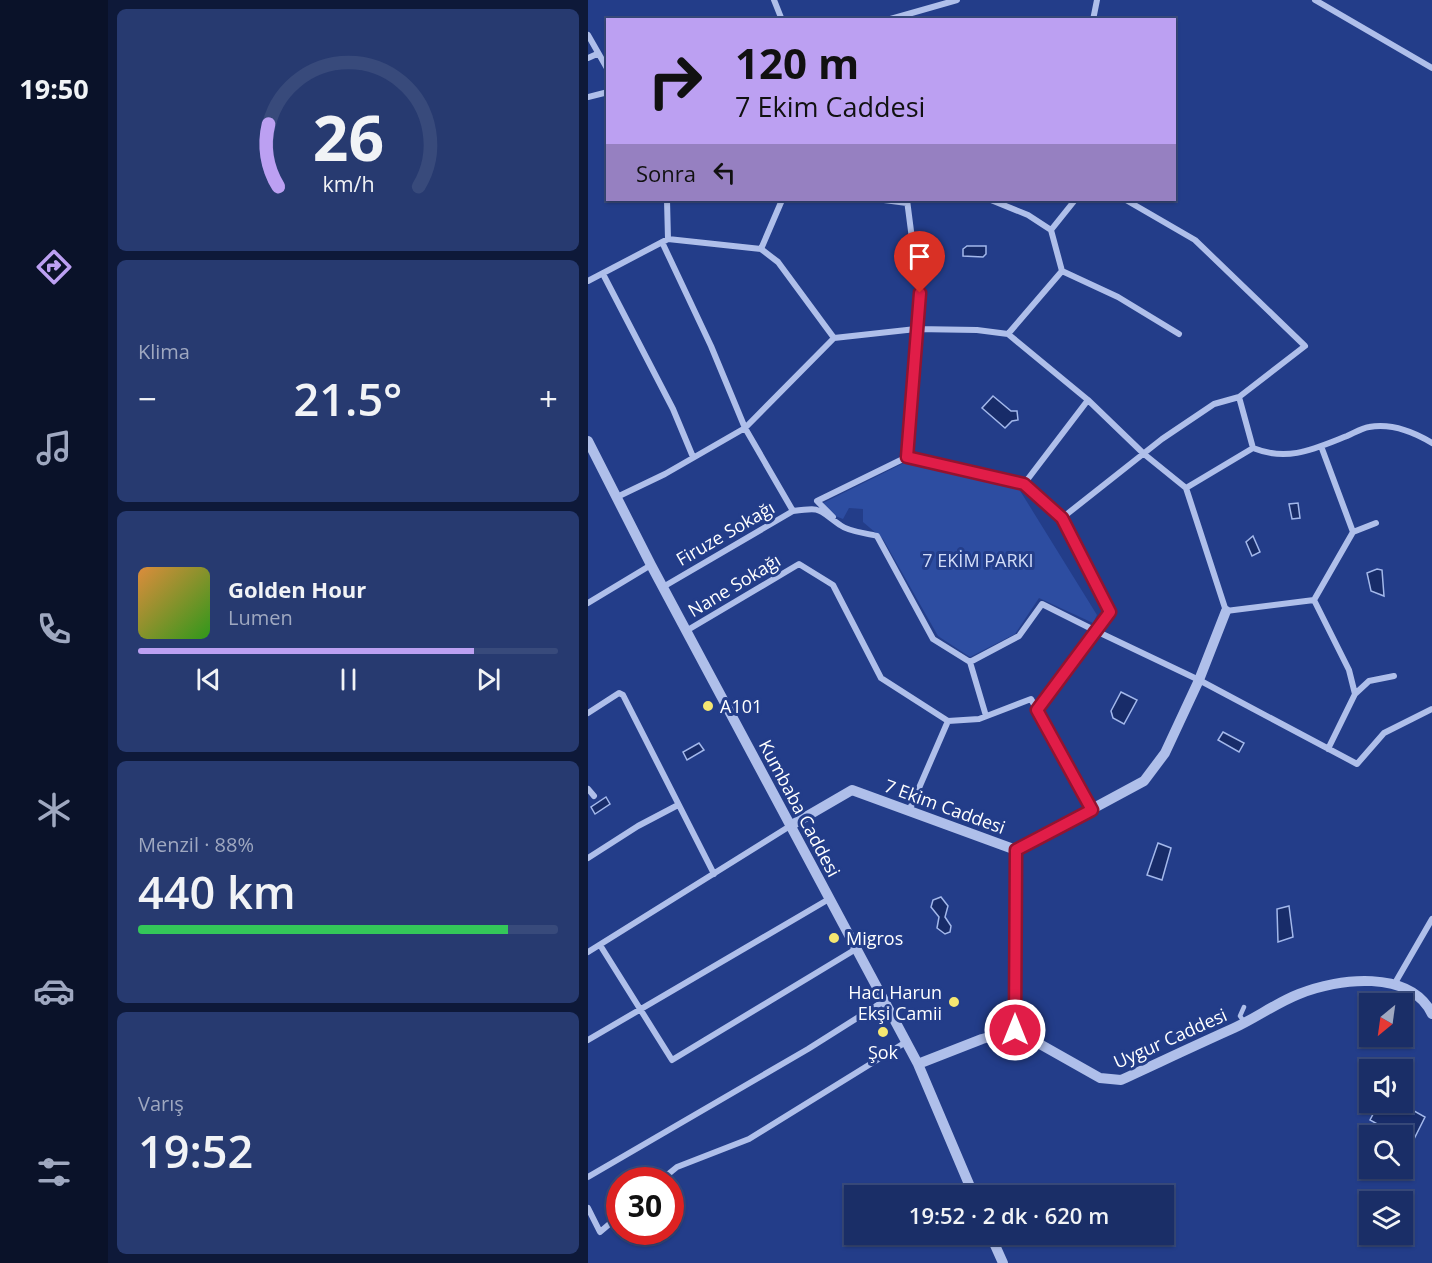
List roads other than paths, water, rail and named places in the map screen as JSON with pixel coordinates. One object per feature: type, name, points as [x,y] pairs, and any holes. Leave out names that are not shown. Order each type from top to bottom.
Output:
[{"type":"street","points":[[774,0],[781,18]]},
{"type":"street","points":[[893,18],[946,1],[957,0]]},
{"type":"street","points":[[1093,18],[1097,0]]},
{"type":"street","points":[[1315,0],[1432,69]]},
{"type":"street","points":[[588,35],[606,67]]},
{"type":"street","points":[[588,58],[597,54]]},
{"type":"street","points":[[588,97],[606,92]]},
{"type":"street","points":[[667,201],[665,241],[745,428],[793,511]]},
{"type":"street","points":[[761,249],[782,201]]},
{"type":"street","points":[[907,201],[920,293],[907,457]]},
{"type":"street","points":[[993,201],[1028,215],[1052,230],[1062,271]]},
{"type":"street","points":[[1052,230],[1074,201]]},
{"type":"street","points":[[1062,518],[1144,454],[1214,404],[1239,397],[1305,346],[1195,240],[1128,201]]},
{"type":"street","points":[[588,281],[665,241],[761,249],[778,262],[834,338]]},
{"type":"street","points":[[1062,271],[1118,297],[1179,333]]},
{"type":"street","points":[[1008,334],[1062,271]]},
{"type":"street","points":[[603,274],[673,409],[693,457]]},
{"type":"street","points":[[617,497],[745,428],[834,338],[916,329],[977,330],[1008,334],[1088,400],[1144,454],[1186,488],[1226,611],[1314,600]]},
{"type":"street","points":[[1239,397],[1253,448]]},
{"type":"street","points":[[1024,484],[1088,400]]},
{"type":"street","points":[[1253,448],[1264,452],[1295,455],[1369,427],[1392,427],[1416,434],[1432,443]]},
{"type":"street","name":"Kumbaba Caddesi","points":[[588,441],[651,565],[918,1064],[969,1185]]},
{"type":"street","points":[[1321,446],[1353,532]]},
{"type":"street","points":[[1186,488],[1253,448]]},
{"type":"street","points":[[833,517],[817,501],[907,457],[1024,484],[1062,518],[1110,612],[1037,710]]},
{"type":"street","name":"Firuze Sokağı","points":[[663,587],[793,511],[818,508],[833,517],[841,526],[877,536],[933,639],[970,662]]},
{"type":"street","points":[[1314,600],[1353,532],[1376,523]]},
{"type":"street","name":"Nane Sokağı","points":[[686,631],[799,564],[833,585],[881,678],[948,721]]},
{"type":"street","points":[[588,603],[651,565]]},
{"type":"street","points":[[1314,600],[1349,670],[1355,694]]},
{"type":"street","points":[[986,716],[970,662],[1019,636],[1042,604],[1199,680],[1357,764],[1384,733],[1432,709]]},
{"type":"street","name":"7 Ekim Caddesi","points":[[790,826],[852,790],[1016,850],[1144,781],[1165,753],[1199,680],[1226,611]]},
{"type":"street","points":[[1328,749],[1355,694],[1370,681],[1394,676]]},
{"type":"street","points":[[588,713],[619,693],[623,695],[714,874]]},
{"type":"street","points":[[909,811],[948,721],[986,716],[1031,699],[1092,810]]},
{"type":"street","points":[[588,789],[594,796]]},
{"type":"street","points":[[588,858],[638,826],[678,805]]},
{"type":"street","points":[[588,952],[790,826]]},
{"type":"street","points":[[918,1064],[982,1039],[1015,1030],[1016,850]]},
{"type":"street","points":[[588,1040],[829,899]]},
{"type":"street","points":[[1395,983],[1432,919]]},
{"type":"street","points":[[600,945],[672,1060],[856,949]]},
{"type":"street","name":"Uygur Caddesi","points":[[1015,1030],[1100,1078],[1115,1081],[1245,1023],[1313,988],[1382,980],[1395,983],[1421,999],[1432,1014]]},
{"type":"street","points":[[588,1177],[808,1049],[884,1001]]},
{"type":"street","points":[[677,1167],[749,1139],[906,1042]]},
{"type":"street","points":[[588,1208],[600,1232],[606,1227]]},
{"type":"street","points":[[995,1245],[1003,1263]]},
{"type":"lane","points":[[1244,1006],[1240,1016],[1245,1023]]},
{"type":"place","name":"A101","points":[[708,706]]},
{"type":"place","name":"Migros","points":[[834,938]]},
{"type":"place","name":"Hacı Harun Ekşi Camii","points":[[954,1002]]},
{"type":"place","name":"Şok","points":[[883,1032]]},
{"type":"park label","name":"7 EKİM PARKI","points":[[978,560]]}]
